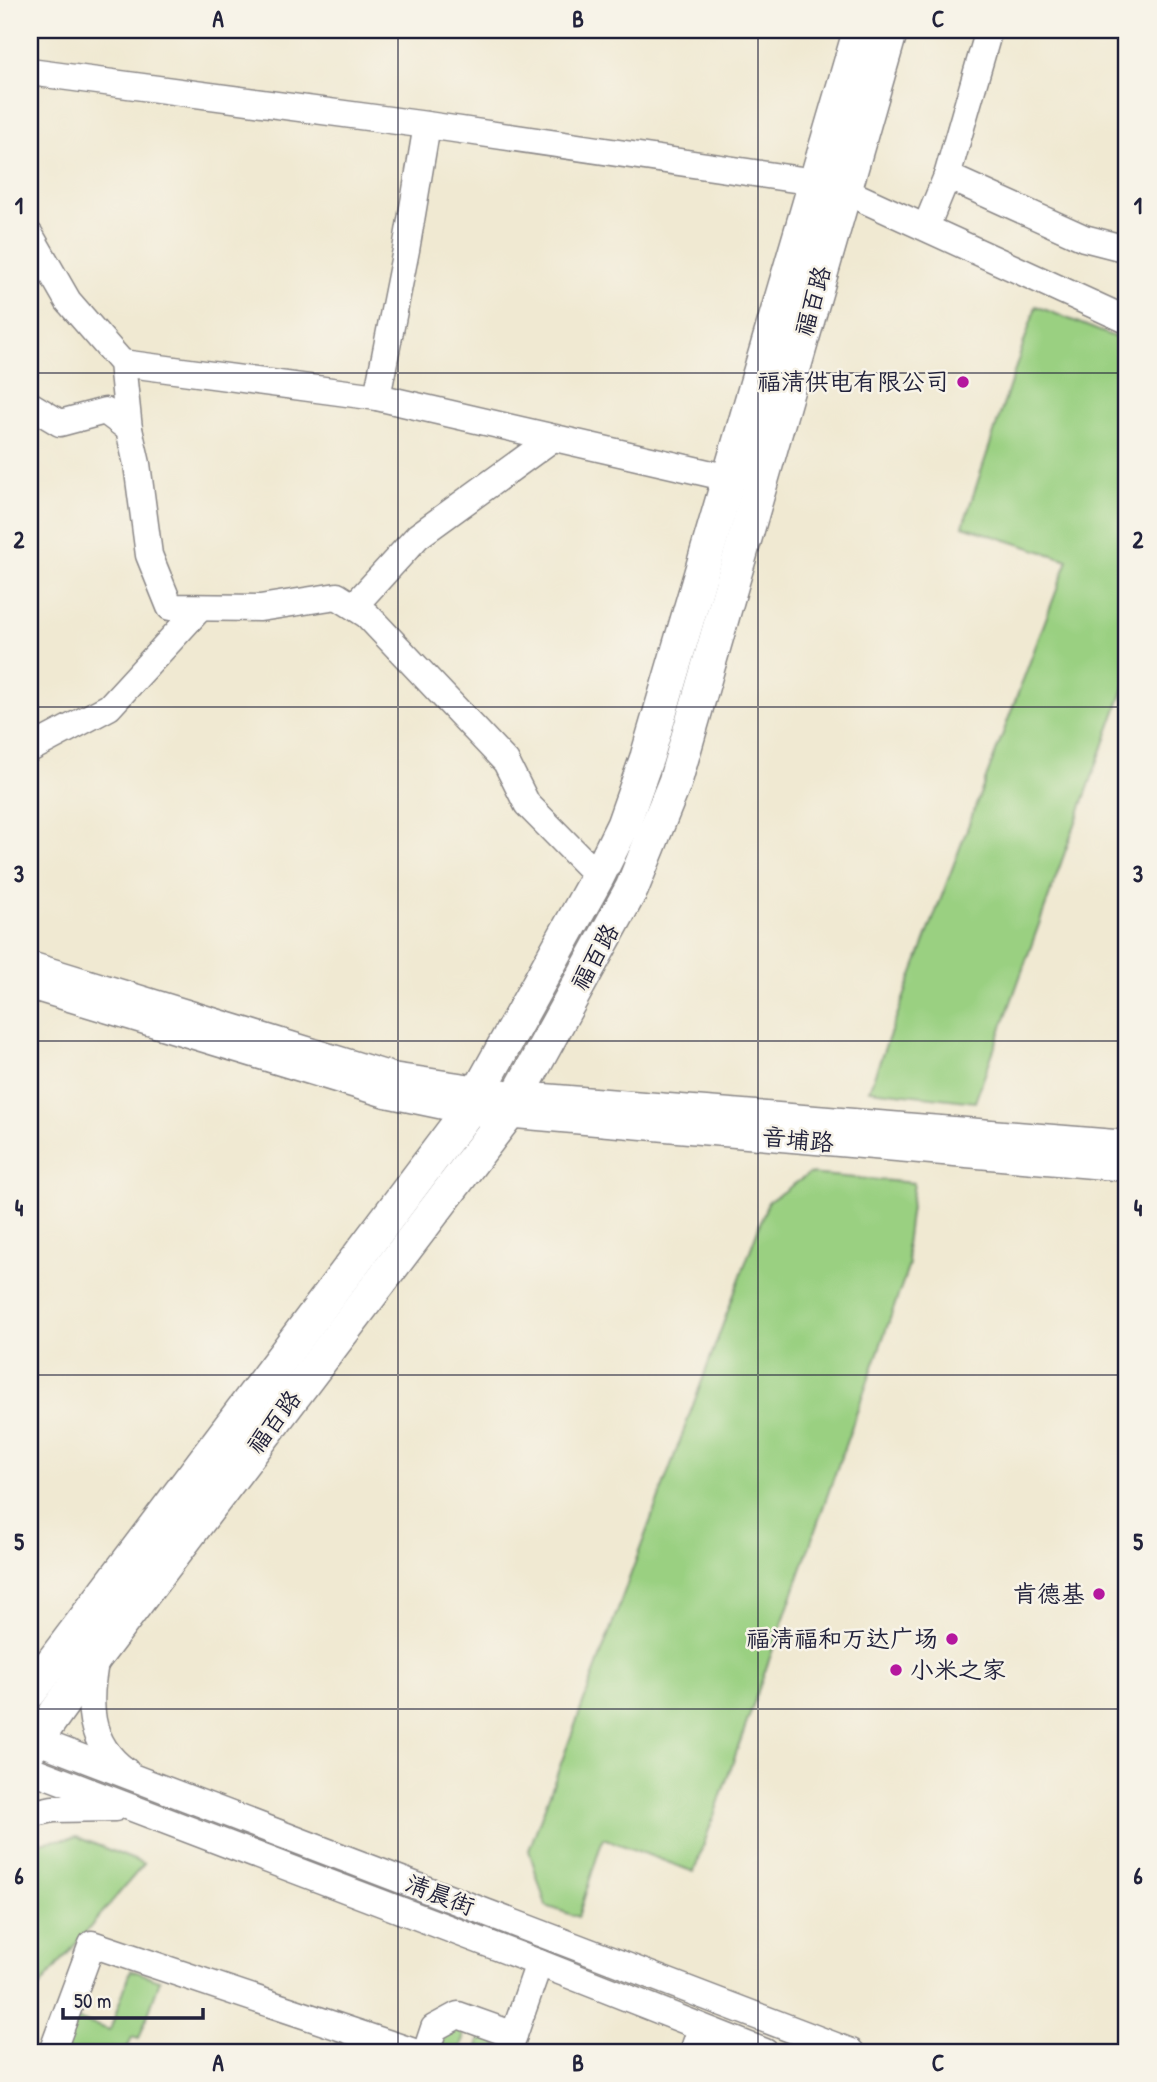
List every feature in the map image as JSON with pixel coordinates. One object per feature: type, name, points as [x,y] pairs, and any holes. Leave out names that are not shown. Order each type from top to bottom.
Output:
[{"type":"main road","name":"福百路","points":[[31,1749],[97,1655],[513,1105],[632,888],[675,782],[830,186],[860,30]]},
{"type":"main road","name":"福百路","points":[[30,1692],[66,1640],[474,1101],[598,876],[623,825],[647,757],[729,478],[830,186],[891,30]]},
{"type":"street","points":[[926,227],[947,176],[989,30]]},
{"type":"street","points":[[30,72],[427,125],[830,186],[926,227],[1127,320]]},
{"type":"street","points":[[377,397],[427,125]]},
{"type":"street","points":[[947,176],[1084,238],[1127,250]]},
{"type":"street","points":[[30,235],[68,301],[122,363],[129,429],[137,464],[149,555],[170,607],[260,608],[337,596],[367,615],[506,762],[527,804],[598,876]]},
{"type":"street","points":[[122,363],[377,397],[729,478]]},
{"type":"street","points":[[30,405],[60,423],[105,411],[129,429]]},
{"type":"street","points":[[354,607],[418,536],[553,438]]},
{"type":"street","points":[[30,749],[109,707],[200,608]]},
{"type":"street","points":[[30,965],[474,1101]]},
{"type":"street","points":[[30,986],[386,1094],[474,1101]]},
{"type":"street","name":"音埔路","points":[[474,1101],[1127,1168]]},
{"type":"street","name":"音埔路","points":[[513,1105],[1127,1144]]},
{"type":"street","points":[[30,1662],[66,1640]]},
{"type":"street","points":[[97,1655],[90,1689],[90,1712],[98,1738],[111,1759],[139,1780]]},
{"type":"street","name":"清晨街","points":[[31,1749],[139,1780],[851,2052]]},
{"type":"street","name":"清晨街","points":[[31,1749],[131,1808],[539,1962],[697,2040],[765,2052]]},
{"type":"street","points":[[30,1814],[53,1809],[131,1808]]},
{"type":"street","points":[[52,2052],[92,1944],[414,2052]]},
{"type":"street","points":[[426,2052],[434,2028],[458,2015],[511,2044],[539,1962]]},
{"type":"green space","points":[[1036,306],[1127,342],[1127,680],[975,1102],[869,1090],[1068,560],[963,526]]},
{"type":"green space","points":[[809,1174],[914,1183],[906,1245],[909,1265],[694,1872],[603,1838],[578,1917],[546,1906],[529,1850],[768,1202]]},
{"type":"green space","points":[[77,1837],[144,1864],[33,1994],[30,2005],[30,1844]]},
{"type":"green space","points":[[131,1970],[160,1980],[139,2039],[132,2037],[126,2052],[62,2052],[74,2018],[110,2030]]},
{"type":"green space","points":[[460,2028],[464,2038],[459,2052],[438,2052],[446,2031]]},
{"type":"green space","points":[[488,2036],[497,2043],[497,2052],[475,2052],[479,2041]]},
{"type":"place","name":"福清供电有限公司","points":[[963,382]]},
{"type":"place","name":"肯德基","points":[[1099,1594]]},
{"type":"place","name":"福清福和万达广场","points":[[952,1639]]},
{"type":"place","name":"小米之家","points":[[896,1670]]}]
